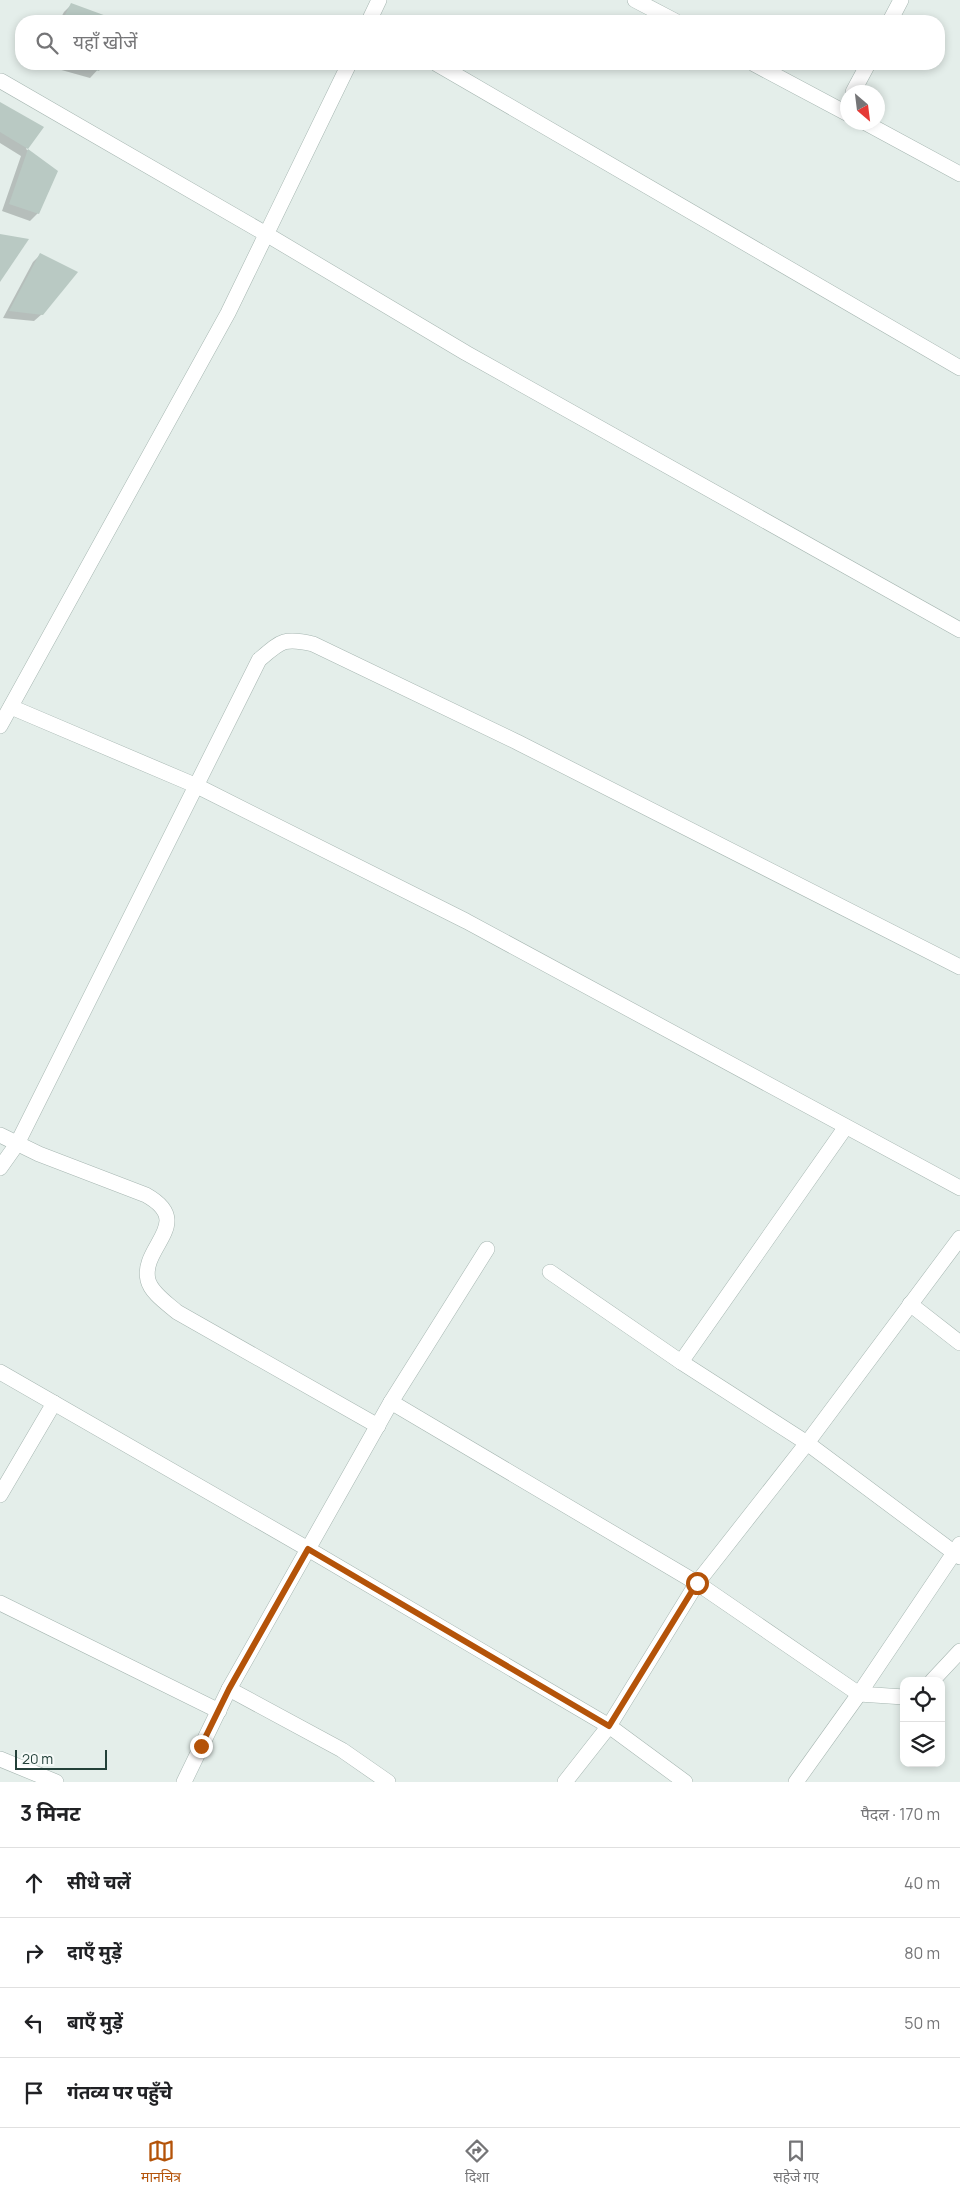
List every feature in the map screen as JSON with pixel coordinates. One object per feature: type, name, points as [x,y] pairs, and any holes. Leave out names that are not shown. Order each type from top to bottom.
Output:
[{"type":"street","points":[[372,15],[379,0]]},
{"type":"street","points":[[635,0],[664,15]]},
{"type":"street","points":[[893,15],[901,0]]},
{"type":"street","points":[[0,726],[228,313],[346,70]]},
{"type":"street","points":[[447,70],[960,368]]},
{"type":"street","points":[[766,70],[840,106]]},
{"type":"street","points":[[857,85],[865,70]]},
{"type":"street","points":[[2,81],[266,234],[466,353],[960,630]]},
{"type":"street","points":[[879,130],[960,174]]},
{"type":"street","points":[[0,1168],[17,1144],[259,660],[276,646],[291,639],[313,644],[517,742],[960,967]]},
{"type":"street","points":[[11,707],[197,786],[466,921],[845,1128],[960,1188]]},
{"type":"street","points":[[681,1362],[845,1128]]},
{"type":"street","points":[[0,1136],[159,1202],[166,1216],[167,1225],[148,1266],[148,1280],[160,1297],[177,1312],[378,1426]]},
{"type":"street","points":[[565,1782],[609,1726],[697,1583],[808,1443],[960,1238]]},
{"type":"street","points":[[184,1782],[229,1689],[391,1402],[487,1249]]},
{"type":"street","points":[[550,1272],[681,1362],[808,1443],[958,1551],[796,1782]]},
{"type":"street","points":[[910,1304],[960,1343]]},
{"type":"street","points":[[0,1372],[308,1549],[609,1726],[685,1782]]},
{"type":"street","points":[[391,1402],[697,1583],[859,1694],[900,1697]]},
{"type":"street","points":[[0,1495],[54,1403]]},
{"type":"street","points":[[0,1603],[219,1711]]},
{"type":"street","points":[[936,1677],[960,1651]]},
{"type":"street","points":[[229,1689],[342,1750],[365,1775],[388,1782]]},
{"type":"street","points":[[0,1759],[56,1782]]},
{"type":"building","points":[[71,3],[104,15],[65,15]]},
{"type":"building","points":[[0,102],[44,127],[28,149],[0,132]]},
{"type":"building","points":[[28,149],[58,171],[39,214],[9,204]]},
{"type":"building","points":[[0,234],[29,239],[0,282]]},
{"type":"building","points":[[40,253],[78,272],[43,315],[9,311]]},
{"type":"route","points":[[201,1746],[229,1689],[308,1549],[609,1726],[697,1583]]}]
